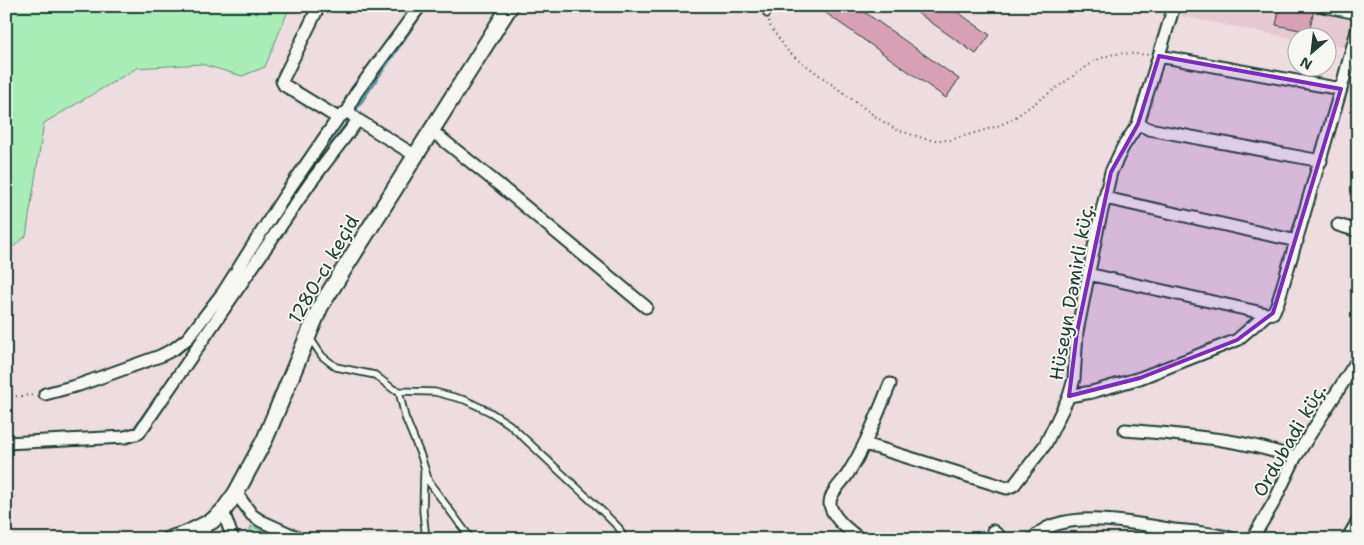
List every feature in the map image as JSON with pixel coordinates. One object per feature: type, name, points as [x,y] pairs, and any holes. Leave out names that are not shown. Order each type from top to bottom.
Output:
[{"type":"street","points":[[319,6],[282,82],[338,118]]},
{"type":"street","points":[[45,394],[79,385],[160,356],[174,349],[188,338],[224,291],[283,198],[338,118],[349,110],[356,93],[420,6]]},
{"type":"street","name":"1280-cı keçid","points":[[170,539],[204,532],[236,494],[265,438],[307,334],[331,288],[510,6]]},
{"type":"street","name":"Hüseyn Dəmirli küç.","points":[[865,444],[1007,488],[1014,485],[1045,445],[1069,396],[1074,379],[1077,332],[1088,274],[1112,172],[1123,147],[1138,124],[1174,6]]},
{"type":"street","points":[[1088,274],[1267,314],[1273,313],[1321,161],[1358,27]]},
{"type":"street","points":[[1159,56],[1341,89]]},
{"type":"street","points":[[349,110],[358,120],[416,156]]},
{"type":"street","points":[[6,443],[125,437],[139,432],[310,184],[358,120]]},
{"type":"street","points":[[1138,124],[1149,129],[1321,161]]},
{"type":"street","points":[[432,131],[646,307]]},
{"type":"street","points":[[1105,198],[1297,240]]},
{"type":"street","points":[[1338,225],[1358,232]]},
{"type":"street","points":[[1069,396],[1092,392],[1140,378],[1237,340],[1267,314]]},
{"type":"street","name":"Ordubadi küç.","points":[[1252,539],[1274,502],[1295,458],[1358,358]]},
{"type":"street","points":[[860,539],[844,526],[831,508],[831,497],[847,475],[865,444],[890,384]]},
{"type":"street","points":[[1125,430],[1196,437],[1254,446],[1295,458]]},
{"type":"street","points":[[236,494],[252,515],[301,539]]},
{"type":"street","points":[[223,511],[233,539]]},
{"type":"street","points":[[1033,539],[1048,528],[1060,524],[1081,520],[1103,519],[1233,539]]},
{"type":"street","points":[[1347,539],[1358,521]]},
{"type":"street","points":[[993,531],[1003,539]]},
{"type":"lane","points":[[767,14],[768,6]]},
{"type":"lane","points":[[1323,9],[1358,16]]},
{"type":"lane","points":[[307,334],[322,356],[336,367],[375,374],[393,389],[399,391],[435,392],[465,400],[509,424],[595,504],[619,528],[624,539]]},
{"type":"lane","points":[[399,391],[405,417],[430,482],[471,539]]},
{"type":"lane","points":[[424,469],[423,511],[426,539]]},
{"type":"path","points":[[767,14],[770,26],[787,50],[796,58],[879,119],[897,130],[928,140],[950,140],[995,128],[1011,120],[1093,62],[1107,55],[1120,53],[1159,56]]},
{"type":"path","points":[[6,397],[45,394]]},
{"type":"highlighted area","points":[[1159,56],[1341,89],[1273,313],[1237,340],[1140,378],[1069,396],[1077,332],[1111,172],[1138,124]]},
{"type":"shaded area","points":[[1184,6],[1358,6],[1347,48],[1336,46],[1336,28],[1286,28],[1286,37],[1181,16]]},
{"type":"green space","points":[[6,6],[290,6],[265,67],[242,76],[201,64],[137,68],[44,123],[26,236],[6,253]]},
{"type":"green space","points":[[251,526],[282,539],[248,539]]},
{"type":"building","points":[[816,6],[856,6],[959,79],[946,98]]},
{"type":"building","points":[[908,6],[949,6],[990,35],[976,54]]},
{"type":"building","points":[[1280,6],[1315,6],[1310,28],[1290,28],[1276,25]]},
{"type":"waterway","points":[[357,108],[427,6]]},
{"type":"waterway","points":[[308,177],[348,121]]},
{"type":"waterway","points":[[133,430],[161,390]]}]
